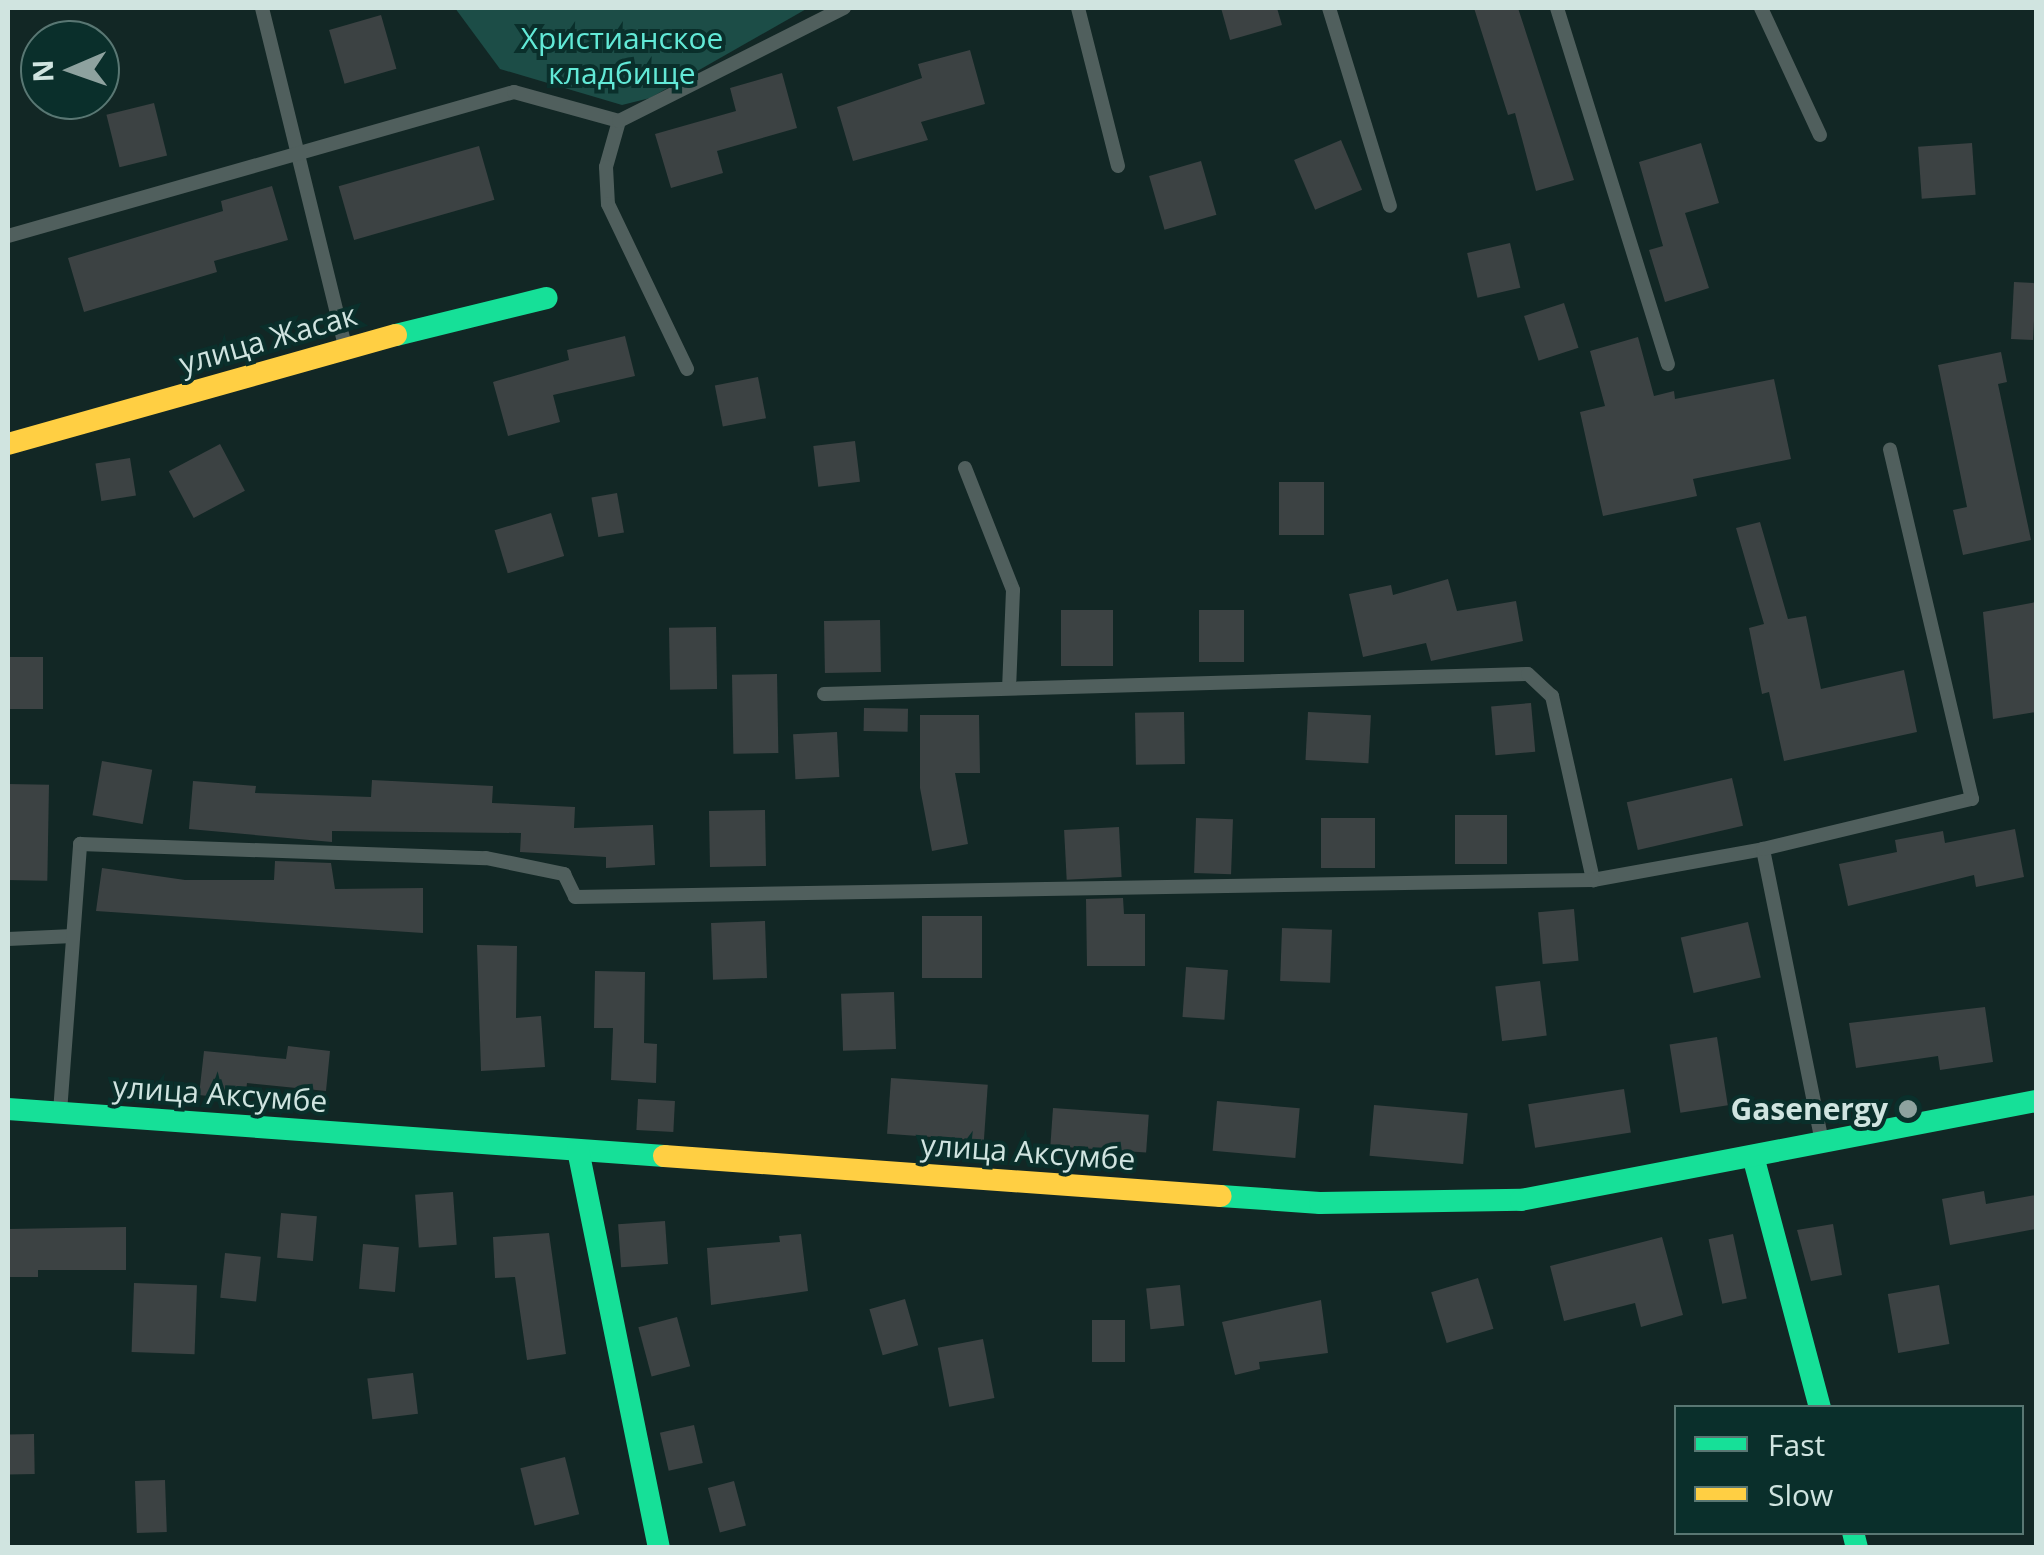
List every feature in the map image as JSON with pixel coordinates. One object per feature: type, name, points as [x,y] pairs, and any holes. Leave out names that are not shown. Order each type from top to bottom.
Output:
[{"type":"main road","name":"улица Жасак","points":[[8,444],[345,347],[547,298]]},
{"type":"main road","name":"улица Аксумбе","points":[[8,1108],[1320,1203],[1522,1200],[2036,1101]]},
{"type":"main road","points":[[578,1150],[660,1548]]},
{"type":"main road","points":[[1753,1156],[1819,1405]]},
{"type":"lane","points":[[262,8],[345,347]]},
{"type":"lane","points":[[8,236],[299,149],[514,92],[618,120],[844,8]]},
{"type":"lane","points":[[1078,8],[1118,166]]},
{"type":"lane","points":[[1329,8],[1390,206]]},
{"type":"lane","points":[[1557,8],[1668,364]]},
{"type":"lane","points":[[1761,8],[1820,135]]},
{"type":"lane","points":[[618,120],[606,168],[608,204],[687,369]]},
{"type":"lane","points":[[60,1112],[80,844],[486,858],[564,874],[575,896],[1594,880],[1763,849],[1972,799],[1890,450]]},
{"type":"lane","points":[[965,468],[1013,590],[1008,688]]},
{"type":"lane","points":[[824,694],[1528,674],[1552,696],[1594,880]]},
{"type":"lane","points":[[1763,849],[1822,1143]]},
{"type":"lane","points":[[8,940],[73,936]]},
{"type":"green space","name":"Христианское кладбище","points":[[455,8],[808,8],[650,98],[622,105],[500,69]]},
{"type":"building","points":[[1221,8],[1277,8],[1282,25],[1230,40]]},
{"type":"building","points":[[1474,8],[1518,8],[1574,180],[1536,191],[1515,113],[1508,115]]},
{"type":"building","points":[[381,15],[396,69],[345,84],[329,30]]},
{"type":"building","points":[[970,50],[985,104],[921,122],[928,140],[853,161],[837,107],[922,78],[918,64]]},
{"type":"building","points":[[782,73],[797,128],[717,151],[723,173],[671,188],[655,134],[736,111],[730,88]]},
{"type":"building","points":[[154,103],[167,155],[120,167],[108,120],[120,120],[120,111]]},
{"type":"building","points":[[1341,140],[1362,190],[1315,210],[1294,160]]},
{"type":"building","points":[[1701,143],[1719,203],[1685,213],[1709,288],[1665,302],[1649,250],[1663,246],[1639,162]]},
{"type":"building","points":[[1972,143],[1976,195],[1922,199],[1918,147]]},
{"type":"building","points":[[479,146],[494,200],[354,240],[339,186]]},
{"type":"building","points":[[1201,161],[1216,215],[1165,230],[1149,176]]},
{"type":"building","points":[[272,186],[288,240],[214,261],[217,272],[84,312],[68,258],[223,211],[221,201]]},
{"type":"building","points":[[1510,243],[1520,288],[1477,298],[1467,253]]},
{"type":"building","points":[[2014,282],[2036,283],[2033,340],[2011,339]]},
{"type":"building","points":[[1564,303],[1579,348],[1539,361],[1524,316]]},
{"type":"building","points":[[625,336],[635,376],[553,395],[560,422],[508,436],[493,382],[569,360],[567,350]]},
{"type":"building","points":[[1638,337],[1654,396],[1674,391],[1675,399],[1774,379],[1791,459],[1693,479],[1697,496],[1603,516],[1580,412],[1605,406],[1590,351]]},
{"type":"building","points":[[2001,352],[2007,382],[1998,384],[2031,540],[1963,555],[1953,510],[1967,507],[1938,365]]},
{"type":"building","points":[[758,377],[766,418],[723,427],[715,385]]},
{"type":"building","points":[[855,441],[860,482],[818,487],[813,446]]},
{"type":"building","points":[[220,444],[245,491],[194,518],[169,471]]},
{"type":"building","points":[[130,458],[136,496],[101,501],[95,463]]},
{"type":"building","points":[[1279,482],[1324,482],[1324,535],[1279,535]]},
{"type":"building","points":[[617,493],[624,532],[598,537],[591,498]]},
{"type":"building","points":[[551,513],[564,556],[508,573],[495,530]]},
{"type":"building","points":[[1760,522],[1788,619],[1806,616],[1821,689],[1904,670],[1917,732],[1784,761],[1769,692],[1762,694],[1749,628],[1764,624],[1736,528]]},
{"type":"building","points":[[1448,579],[1457,611],[1516,601],[1523,641],[1431,661],[1426,643],[1363,657],[1349,594],[1391,585],[1393,595]]},
{"type":"building","points":[[2036,602],[2036,712],[1993,719],[1983,612]]},
{"type":"building","points":[[1061,610],[1113,610],[1113,666],[1061,666]]},
{"type":"building","points":[[1199,610],[1244,610],[1244,662],[1199,662]]},
{"type":"building","points":[[880,620],[881,672],[825,673],[824,621]]},
{"type":"building","points":[[716,627],[717,689],[670,690],[669,628]]},
{"type":"building","points":[[8,657],[43,657],[43,709],[8,709]]},
{"type":"building","points":[[777,674],[778,753],[733,754],[732,675]]},
{"type":"building","points":[[1531,703],[1535,752],[1495,755],[1491,706]]},
{"type":"building","points":[[864,708],[908,709],[908,732],[864,731]]},
{"type":"building","points":[[1184,712],[1185,764],[1136,765],[1135,713]]},
{"type":"building","points":[[1308,712],[1371,715],[1368,763],[1305,760]]},
{"type":"building","points":[[920,715],[979,715],[980,773],[955,773],[968,844],[932,851],[920,788]]},
{"type":"building","points":[[837,732],[839,777],[795,779],[793,734]]},
{"type":"building","points":[[102,761],[152,770],[143,824],[92,815]]},
{"type":"building","points":[[1732,778],[1743,826],[1638,850],[1627,802]]},
{"type":"building","points":[[372,780],[493,786],[492,803],[575,807],[574,828],[653,825],[655,865],[606,868],[606,857],[520,852],[521,833],[332,831],[332,842],[189,829],[193,781],[256,786],[255,793],[371,797]]},
{"type":"building","points":[[8,784],[49,785],[47,881],[8,880]]},
{"type":"building","points":[[765,810],[766,866],[710,867],[709,811]]},
{"type":"building","points":[[1455,815],[1507,815],[1507,864],[1455,864]]},
{"type":"building","points":[[1196,818],[1233,819],[1231,874],[1194,873]]},
{"type":"building","points":[[1321,818],[1375,818],[1375,868],[1321,868]]},
{"type":"building","points":[[1119,827],[1122,877],[1067,880],[1064,830]]},
{"type":"building","points":[[2015,829],[2024,877],[1976,887],[1974,875],[1848,906],[1839,864],[1897,852],[1895,840],[1943,831],[1945,843]]},
{"type":"building","points":[[275,861],[331,863],[335,889],[423,888],[423,933],[96,911],[102,868],[185,880],[274,880]]},
{"type":"building","points":[[1123,898],[1124,914],[1145,914],[1145,966],[1087,966],[1086,899]]},
{"type":"building","points":[[1574,909],[1579,961],[1543,964],[1538,912]]},
{"type":"building","points":[[922,916],[982,916],[982,978],[922,978]]},
{"type":"building","points":[[765,921],[767,978],[713,980],[711,923]]},
{"type":"building","points":[[1748,922],[1761,978],[1694,993],[1681,938]]},
{"type":"building","points":[[1282,928],[1332,930],[1330,983],[1280,981]]},
{"type":"building","points":[[477,945],[517,946],[516,1018],[541,1016],[545,1067],[481,1071]]},
{"type":"building","points":[[1186,967],[1228,970],[1224,1020],[1183,1017]]},
{"type":"building","points":[[595,971],[645,972],[644,1043],[657,1044],[656,1083],[611,1080],[613,1028],[594,1028]]},
{"type":"building","points":[[1540,981],[1547,1036],[1502,1041],[1495,986]]},
{"type":"building","points":[[894,992],[896,1049],[843,1051],[841,994]]},
{"type":"building","points":[[1985,1007],[1993,1062],[1940,1070],[1938,1056],[1856,1068],[1849,1023]]},
{"type":"building","points":[[1717,1037],[1728,1105],[1680,1113],[1670,1045]]},
{"type":"building","points":[[288,1046],[330,1051],[326,1091],[247,1083],[245,1100],[199,1095],[204,1051],[286,1059]]},
{"type":"building","points":[[891,1078],[988,1085],[984,1141],[887,1134]]},
{"type":"building","points":[[1624,1089],[1631,1132],[1535,1148],[1528,1104]]},
{"type":"building","points":[[638,1099],[675,1101],[673,1132],[636,1130]]},
{"type":"building","points":[[1217,1101],[1300,1108],[1295,1158],[1213,1151]]},
{"type":"building","points":[[1374,1105],[1468,1113],[1463,1164],[1370,1156]]},
{"type":"building","points":[[1053,1108],[1149,1115],[1146,1153],[1050,1146]]},
{"type":"building","points":[[1984,1191],[1986,1204],[2036,1195],[2036,1229],[1950,1245],[1942,1199]]},
{"type":"building","points":[[453,1192],[457,1245],[419,1248],[415,1195]]},
{"type":"building","points":[[281,1213],[317,1216],[313,1261],[277,1258]]},
{"type":"building","points":[[665,1221],[668,1264],[621,1267],[618,1224]]},
{"type":"building","points":[[1833,1224],[1842,1275],[1811,1281],[1797,1230]]},
{"type":"building","points":[[126,1227],[126,1270],[38,1270],[38,1277],[8,1277],[8,1229]]},
{"type":"building","points":[[549,1233],[566,1354],[527,1360],[515,1277],[495,1278],[493,1237]]},
{"type":"building","points":[[801,1234],[808,1291],[711,1305],[707,1248],[780,1242],[779,1236]]},
{"type":"building","points":[[1733,1234],[1747,1299],[1722,1304],[1709,1239]]},
{"type":"building","points":[[1662,1237],[1683,1315],[1641,1327],[1635,1303],[1564,1321],[1550,1266]]},
{"type":"building","points":[[363,1244],[399,1247],[395,1292],[359,1289]]},
{"type":"building","points":[[225,1253],[261,1257],[256,1302],[220,1298]]},
{"type":"building","points":[[1478,1278],[1493,1329],[1447,1343],[1431,1292]]},
{"type":"building","points":[[134,1283],[197,1285],[195,1354],[132,1352]]},
{"type":"building","points":[[1180,1285],[1184,1326],[1150,1329],[1146,1289]]},
{"type":"building","points":[[1939,1285],[1949,1344],[1898,1353],[1888,1294]]},
{"type":"building","points":[[905,1299],[918,1345],[883,1355],[869,1309]]},
{"type":"building","points":[[1321,1300],[1328,1353],[1259,1362],[1260,1369],[1235,1375],[1222,1322]]},
{"type":"building","points":[[677,1317],[690,1366],[652,1377],[638,1327]]},
{"type":"building","points":[[1092,1320],[1125,1320],[1125,1362],[1092,1362]]},
{"type":"building","points":[[983,1339],[994,1398],[949,1407],[938,1348]]},
{"type":"building","points":[[413,1373],[418,1414],[372,1419],[367,1379]]},
{"type":"building","points":[[694,1425],[703,1463],[669,1471],[660,1433]]},
{"type":"building","points":[[8,1434],[34,1434],[35,1474],[9,1474]]},
{"type":"building","points":[[565,1457],[579,1514],[535,1525],[520,1468]]},
{"type":"building","points":[[165,1480],[167,1532],[137,1533],[135,1481]]},
{"type":"building","points":[[734,1481],[746,1525],[720,1532],[708,1488]]},
{"type":"traffic: fast","points":[[396,335],[547,298]]},
{"type":"traffic: fast","points":[[1221,1196],[1320,1203],[1521,1200],[2036,1101]]},
{"type":"traffic: fast","points":[[8,1109],[664,1156]]},
{"type":"traffic: fast","points":[[578,1150],[659,1548]]},
{"type":"traffic: fast","points":[[1753,1156],[1819,1405]]},
{"type":"traffic: fast","points":[[1854,1535],[1857,1548]]},
{"type":"traffic: slow","points":[[8,444],[396,335]]},
{"type":"traffic: slow","points":[[664,1156],[1221,1196]]},
{"type":"place","name":"Gasenergy","points":[[1908,1109]]}]
